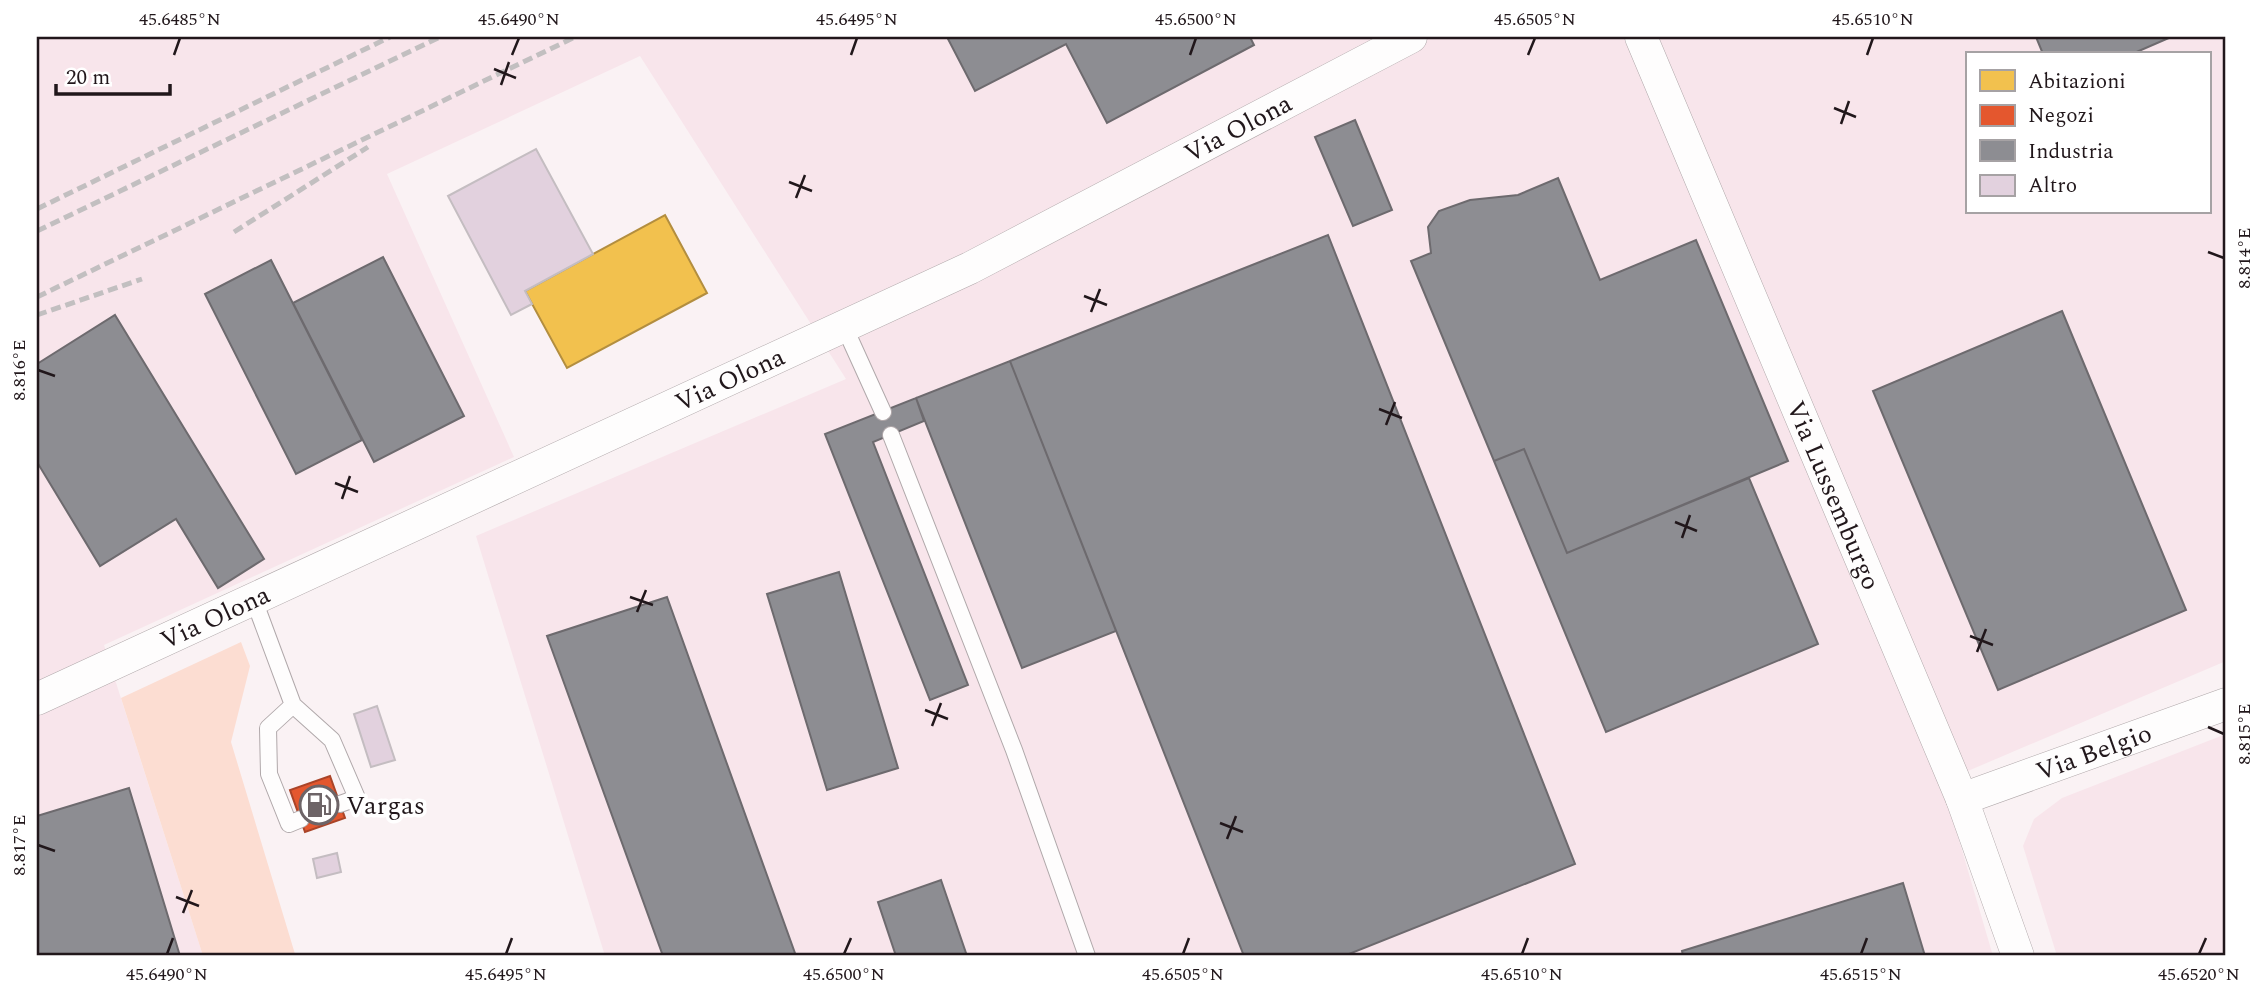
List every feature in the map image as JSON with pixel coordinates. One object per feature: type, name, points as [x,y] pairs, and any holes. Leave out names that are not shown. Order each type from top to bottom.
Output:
[{"type":"street","name":"Via Olona","points":[[37,699],[970,268],[1411,37]]},
{"type":"street","name":"Via Lussemburgo","points":[[1641,37],[1962,799],[2018,956]]},
{"type":"street","name":"Via Belgio","points":[[1962,799],[2226,704]]},
{"type":"lane","points":[[844,326],[883,412]]},
{"type":"lane","points":[[891,435],[1014,750],[1087,956]]},
{"type":"lane","points":[[254,600],[293,705],[332,740],[357,798],[340,804]]},
{"type":"lane","points":[[293,705],[268,728],[269,774],[289,824],[301,820]]},
{"type":"shaded area","points":[[37,37],[2226,37],[2226,661],[1942,782],[1993,956],[605,956],[476,536],[846,379],[640,56],[387,174],[514,457],[104,645],[203,956],[37,956]]},
{"type":"shaded area","points":[[241,642],[250,666],[231,742],[295,954],[359,956],[203,956],[121,698]]},
{"type":"shaded area","points":[[2226,734],[2226,956],[2057,956],[2023,846],[2034,819],[2062,798]]},
{"type":"building: Abitazioni","points":[[665,215],[707,293],[567,368],[525,291]]},
{"type":"building: Negozi","points":[[330,776],[345,818],[305,832],[290,790]]},
{"type":"building: Industria","points":[[947,37],[1250,37],[1254,45],[1107,123],[1066,44],[975,91]]},
{"type":"building: Industria","points":[[2036,37],[2171,37],[2137,52],[2042,52]]},
{"type":"building: Industria","points":[[1355,120],[1392,210],[1353,226],[1315,137]]},
{"type":"building: Industria","points":[[1558,178],[1600,280],[1696,240],[1788,461],[1567,553],[1524,449],[1494,461],[1411,261],[1431,253],[1428,227],[1439,211],[1470,200],[1518,195]]},
{"type":"building: Industria","points":[[1328,235],[1575,864],[1344,956],[1244,956],[1010,361]]},
{"type":"building: Industria","points":[[383,257],[464,416],[374,462],[293,303]]},
{"type":"building: Industria","points":[[271,260],[362,440],[296,474],[205,294]]},
{"type":"building: Industria","points":[[2062,311],[2186,610],[1998,690],[1873,391]]},
{"type":"building: Industria","points":[[115,315],[264,559],[218,588],[176,519],[100,566],[37,462],[37,364]]},
{"type":"building: Industria","points":[[1010,361],[1116,631],[1022,668],[916,398]]},
{"type":"building: Industria","points":[[916,398],[924,421],[873,442],[968,685],[930,700],[825,434]]},
{"type":"building: Industria","points":[[1524,449],[1567,553],[1749,478],[1818,644],[1606,732],[1494,461]]},
{"type":"building: Industria","points":[[839,572],[898,768],[827,790],[767,594]]},
{"type":"building: Industria","points":[[667,597],[796,956],[663,956],[547,636]]},
{"type":"building: Industria","points":[[129,788],[180,956],[37,956],[37,816]]},
{"type":"building: Industria","points":[[941,880],[967,956],[896,956],[878,902]]},
{"type":"building: Industria","points":[[1903,883],[1925,956],[1683,956],[1682,951]]},
{"type":"building: Altro","points":[[536,149],[593,254],[525,291],[532,304],[511,315],[448,196]]},
{"type":"building: Altro","points":[[377,706],[395,760],[371,767],[354,714]]},
{"type":"building: Altro","points":[[337,853],[341,872],[317,878],[313,859]]},
{"type":"railway","points":[[37,209],[390,37]]},
{"type":"railway","points":[[37,231],[440,37]]},
{"type":"railway","points":[[37,297],[575,37]]},
{"type":"railway","points":[[234,232],[368,147]]},
{"type":"railway","points":[[37,315],[142,279]]},
{"type":"place","name":"Vargas","points":[[319,805]]}]
